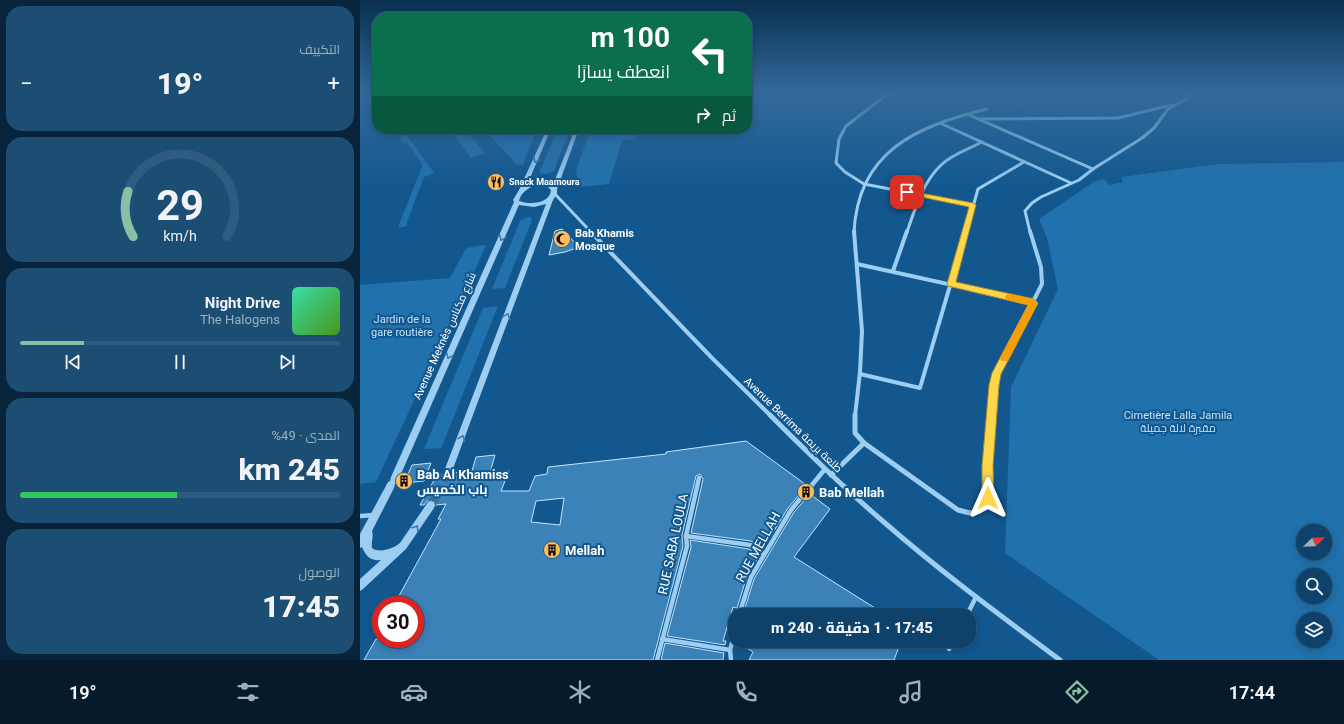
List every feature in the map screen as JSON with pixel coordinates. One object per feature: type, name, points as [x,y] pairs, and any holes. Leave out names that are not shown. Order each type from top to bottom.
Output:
[{"type":"street","points":[[850,123],[846,126],[839,138],[836,162],[845,172],[864,184],[973,205]]},
{"type":"street","points":[[1071,183],[940,123],[914,135],[882,158],[873,168],[864,184],[857,204],[855,219],[857,264],[863,334],[854,426],[855,433],[864,443],[958,510],[972,513],[978,512],[983,508],[988,498],[988,466],[994,385],[997,373],[1034,303],[1042,284],[1041,267],[1026,219],[1025,211],[1037,198],[1048,192],[1071,183],[1090,174],[1093,169],[1149,133],[1159,123]]},
{"type":"street","points":[[988,123],[1093,169]]},
{"type":"street","points":[[522,190],[546,134]]},
{"type":"street","points":[[447,474],[575,134]]},
{"type":"street","points":[[894,271],[930,177],[942,164],[982,142]]},
{"type":"street","points":[[860,374],[920,388],[978,189],[1024,162]]},
{"type":"street","points":[[522,190],[532,185],[548,184],[553,193]]},
{"type":"street","name":"Avenue Meknès شارع مكناس","points":[[360,543],[393,482],[518,202],[516,200],[518,194],[522,190]]},
{"type":"street","points":[[518,202],[522,205],[535,205],[544,202],[553,193]]},
{"type":"street","name":"Avenue Berrima طلعة بريمة","points":[[553,193],[712,358],[831,475],[886,524],[976,597],[1060,660]]},
{"type":"street","points":[[857,264],[1034,303]]},
{"type":"street","points":[[831,475],[864,443]]},
{"type":"street","name":"RUE MELLAH","points":[[741,608],[752,577],[764,554],[791,510],[826,469]]},
{"type":"street","name":"RUE SABA LOULA","points":[[657,660],[687,546],[686,536],[698,478]]},
{"type":"street","points":[[360,586],[403,546],[431,505]]},
{"type":"street","points":[[360,516],[376,514]]},
{"type":"street","points":[[370,527],[366,546],[368,552],[373,555],[387,555],[403,546]]},
{"type":"street","points":[[686,536],[750,545],[764,554]]},
{"type":"street","points":[[970,608],[976,597]]},
{"type":"street","points":[[662,639],[730,650],[731,660]]},
{"type":"green space","points":[[406,134],[434,173],[424,177],[407,222],[407,226],[399,228],[399,224],[422,167],[422,164],[407,142],[403,143],[399,137]]},
{"type":"green space","points":[[453,134],[468,134],[485,153],[471,158]]},
{"type":"green space","points":[[489,134],[534,134],[523,165],[517,165]]},
{"type":"green space","points":[[556,134],[568,134],[554,171],[547,174],[539,173]]},
{"type":"green space","points":[[589,134],[638,134],[635,139],[622,140],[609,184],[582,187],[576,174],[577,167]]},
{"type":"green space","name":"Cimetière Lalla Jamila مقبرة لالة جميلة","points":[[1344,162],[1344,660],[1159,660],[1005,553],[1011,387],[1058,289],[1047,238],[1039,219],[1095,181],[1104,179],[1109,185],[1123,182],[1121,177],[1219,164]]},
{"type":"green space","points":[[531,217],[532,220],[505,288],[492,289],[520,221]]},
{"type":"green space","name":"Jardin de la gare routière","points":[[483,245],[486,246],[376,482],[360,484],[360,285],[450,278],[467,248]]},
{"type":"green space","points":[[498,306],[439,454],[441,448],[424,449],[483,308]]},
{"type":"building","name":"Bab Khamis Mosque","points":[[562,229],[579,247],[565,252],[549,255],[555,231]]},
{"type":"building","name":"Mellah","points":[[746,441],[805,484],[802,488],[804,489],[788,508],[763,549],[751,541],[691,533],[703,479],[700,474],[696,476],[682,535],[683,546],[653,660],[364,660],[372,646],[372,648],[424,648],[424,596],[399,596],[441,519],[438,519],[446,504],[436,505],[434,501],[431,500],[427,501],[424,505],[420,505],[437,475],[442,475],[447,479],[450,478],[453,473],[472,471],[476,457],[495,455],[490,473],[509,471],[501,491],[529,491],[535,476],[547,474],[548,467],[666,454],[666,452]],"holes":[[[564,498],[560,525],[531,522],[536,501]]]},
{"type":"building","points":[[431,463],[424,481],[404,483],[412,465]]},
{"type":"building","points":[[810,494],[830,509],[794,557],[875,608],[745,608],[754,579],[794,512]]},
{"type":"building","points":[[690,540],[749,549],[759,556],[747,576],[737,608],[728,608],[728,624],[723,641],[726,641],[725,645],[667,636],[691,547]]},
{"type":"building","points":[[665,643],[724,653],[723,660],[661,660]]},
{"type":"building","points":[[747,648],[898,648],[894,660],[749,660],[753,652]]},
{"type":"tunnel","points":[[431,505],[447,474]]},
{"type":"slow traffic","points":[[1004,358],[1034,303],[1010,297]]},
{"type":"place","name":"Snack Maamoura","points":[[496,182]]},
{"type":"place","name":"Bab Khamis Mosque","points":[[562,239]]},
{"type":"place","name":"Bab Al Khamiss باب الخميس","points":[[404,481]]},
{"type":"place","name":"Bab Mellah","points":[[806,492]]},
{"type":"place","name":"Mellah","points":[[552,550]]},
{"type":"route","points":[[907,192],[973,205],[951,284],[1034,303],[997,373],[994,385],[988,466],[988,498]]}]
